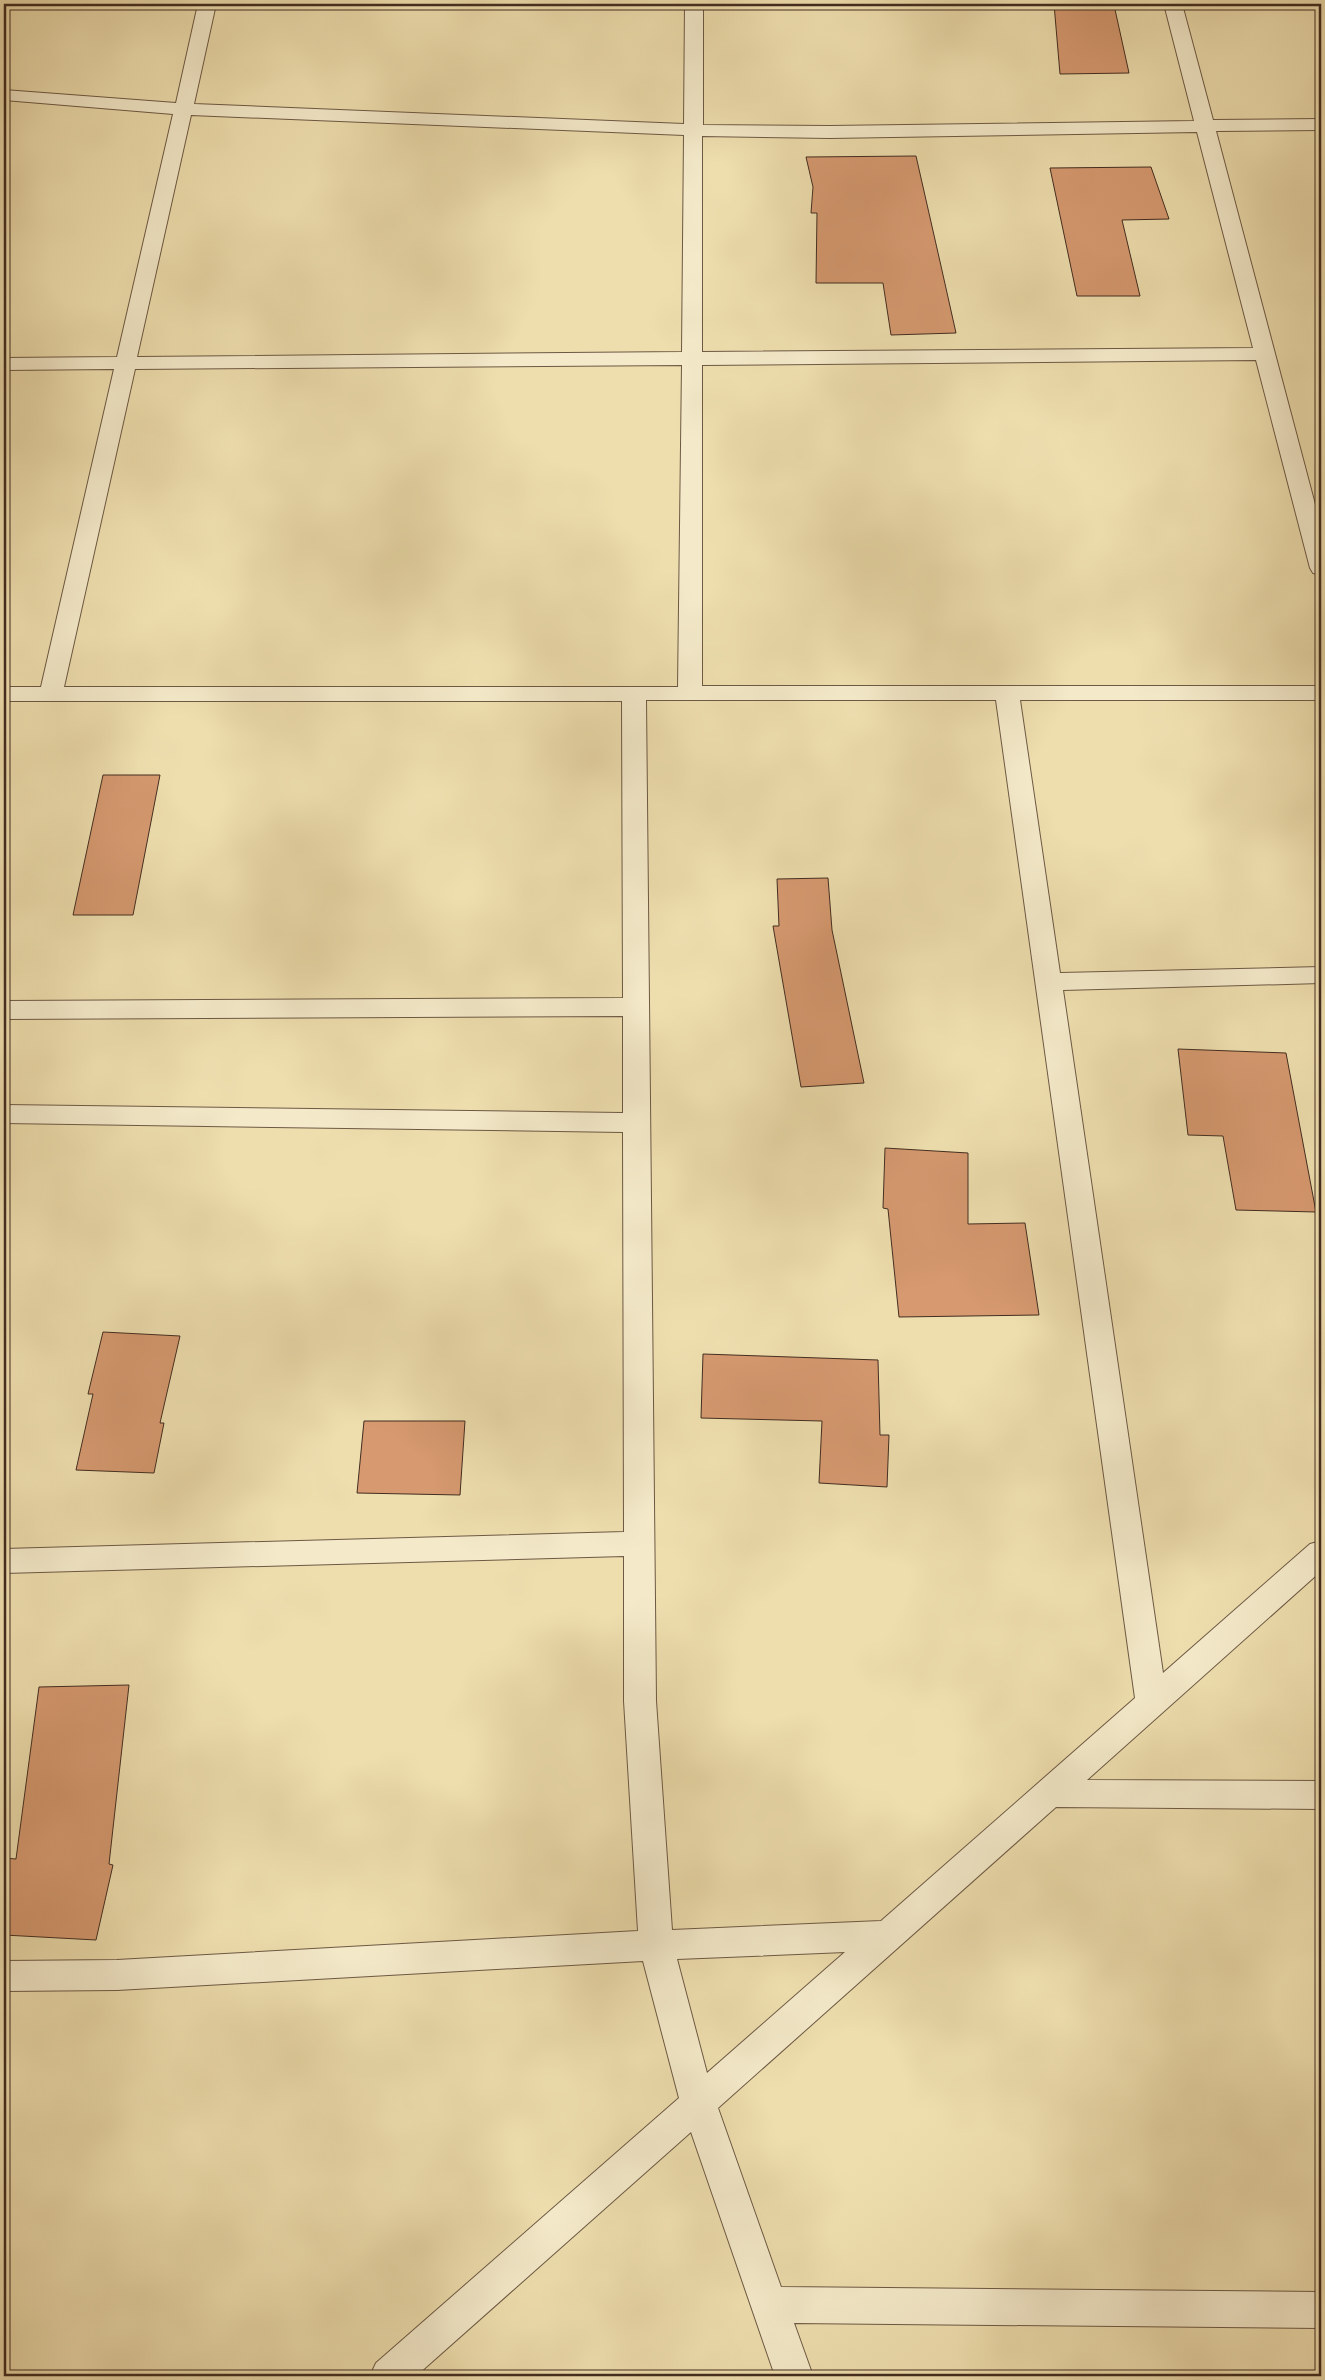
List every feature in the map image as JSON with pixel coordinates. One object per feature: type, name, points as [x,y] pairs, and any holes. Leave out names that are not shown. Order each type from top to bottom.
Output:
[{"type":"street","points":[[51,694],[208,4]]},
{"type":"street","points":[[690,693],[694,4]]},
{"type":"street","points":[[1172,4],[1321,568]]},
{"type":"street","points":[[4,94],[183,109],[693,130],[830,132],[1321,124]]},
{"type":"street","points":[[4,364],[1265,354]]},
{"type":"street","points":[[634,693],[640,1701],[656,1945],[698,2104],[771,2305],[794,2376]]},
{"type":"street","points":[[1008,693],[1152,1703]]},
{"type":"street","points":[[4,694],[1321,693]]},
{"type":"street","points":[[1048,982],[1321,976]]},
{"type":"street","points":[[4,1010],[636,1007]]},
{"type":"street","points":[[4,1114],[636,1123]]},
{"type":"street","points":[[4,1561],[638,1544]]},
{"type":"street","points":[[389,2376],[1321,1553]]},
{"type":"street","points":[[1051,1793],[1321,1795]]},
{"type":"street","points":[[4,1976],[118,1975],[656,1945],[889,1935]]},
{"type":"street","points":[[771,2305],[1321,2310]]},
{"type":"building","points":[[1054,4],[1114,5],[1129,73],[1060,74]]},
{"type":"building","points":[[916,156],[956,333],[891,335],[883,283],[816,283],[817,213],[811,213],[813,187],[806,157]]},
{"type":"building","points":[[1151,167],[1169,219],[1122,220],[1140,296],[1077,296],[1050,168]]},
{"type":"building","points":[[103,775],[160,775],[133,915],[73,915]]},
{"type":"building","points":[[828,878],[832,930],[864,1083],[801,1087],[773,926],[779,926],[777,879]]},
{"type":"building","points":[[1178,1049],[1286,1053],[1316,1212],[1236,1210],[1223,1136],[1188,1135]]},
{"type":"building","points":[[885,1148],[968,1153],[968,1224],[1025,1223],[1039,1315],[899,1317],[888,1209],[883,1208]]},
{"type":"building","points":[[103,1332],[180,1336],[160,1423],[164,1423],[154,1473],[76,1470],[93,1394],[88,1394]]},
{"type":"building","points":[[703,1354],[878,1360],[880,1435],[889,1435],[887,1487],[819,1483],[822,1421],[701,1418]]},
{"type":"building","points":[[364,1421],[465,1421],[460,1495],[357,1493]]},
{"type":"building","points":[[129,1685],[109,1864],[113,1865],[96,1940],[4,1935],[4,1858],[16,1859],[39,1687]]}]
